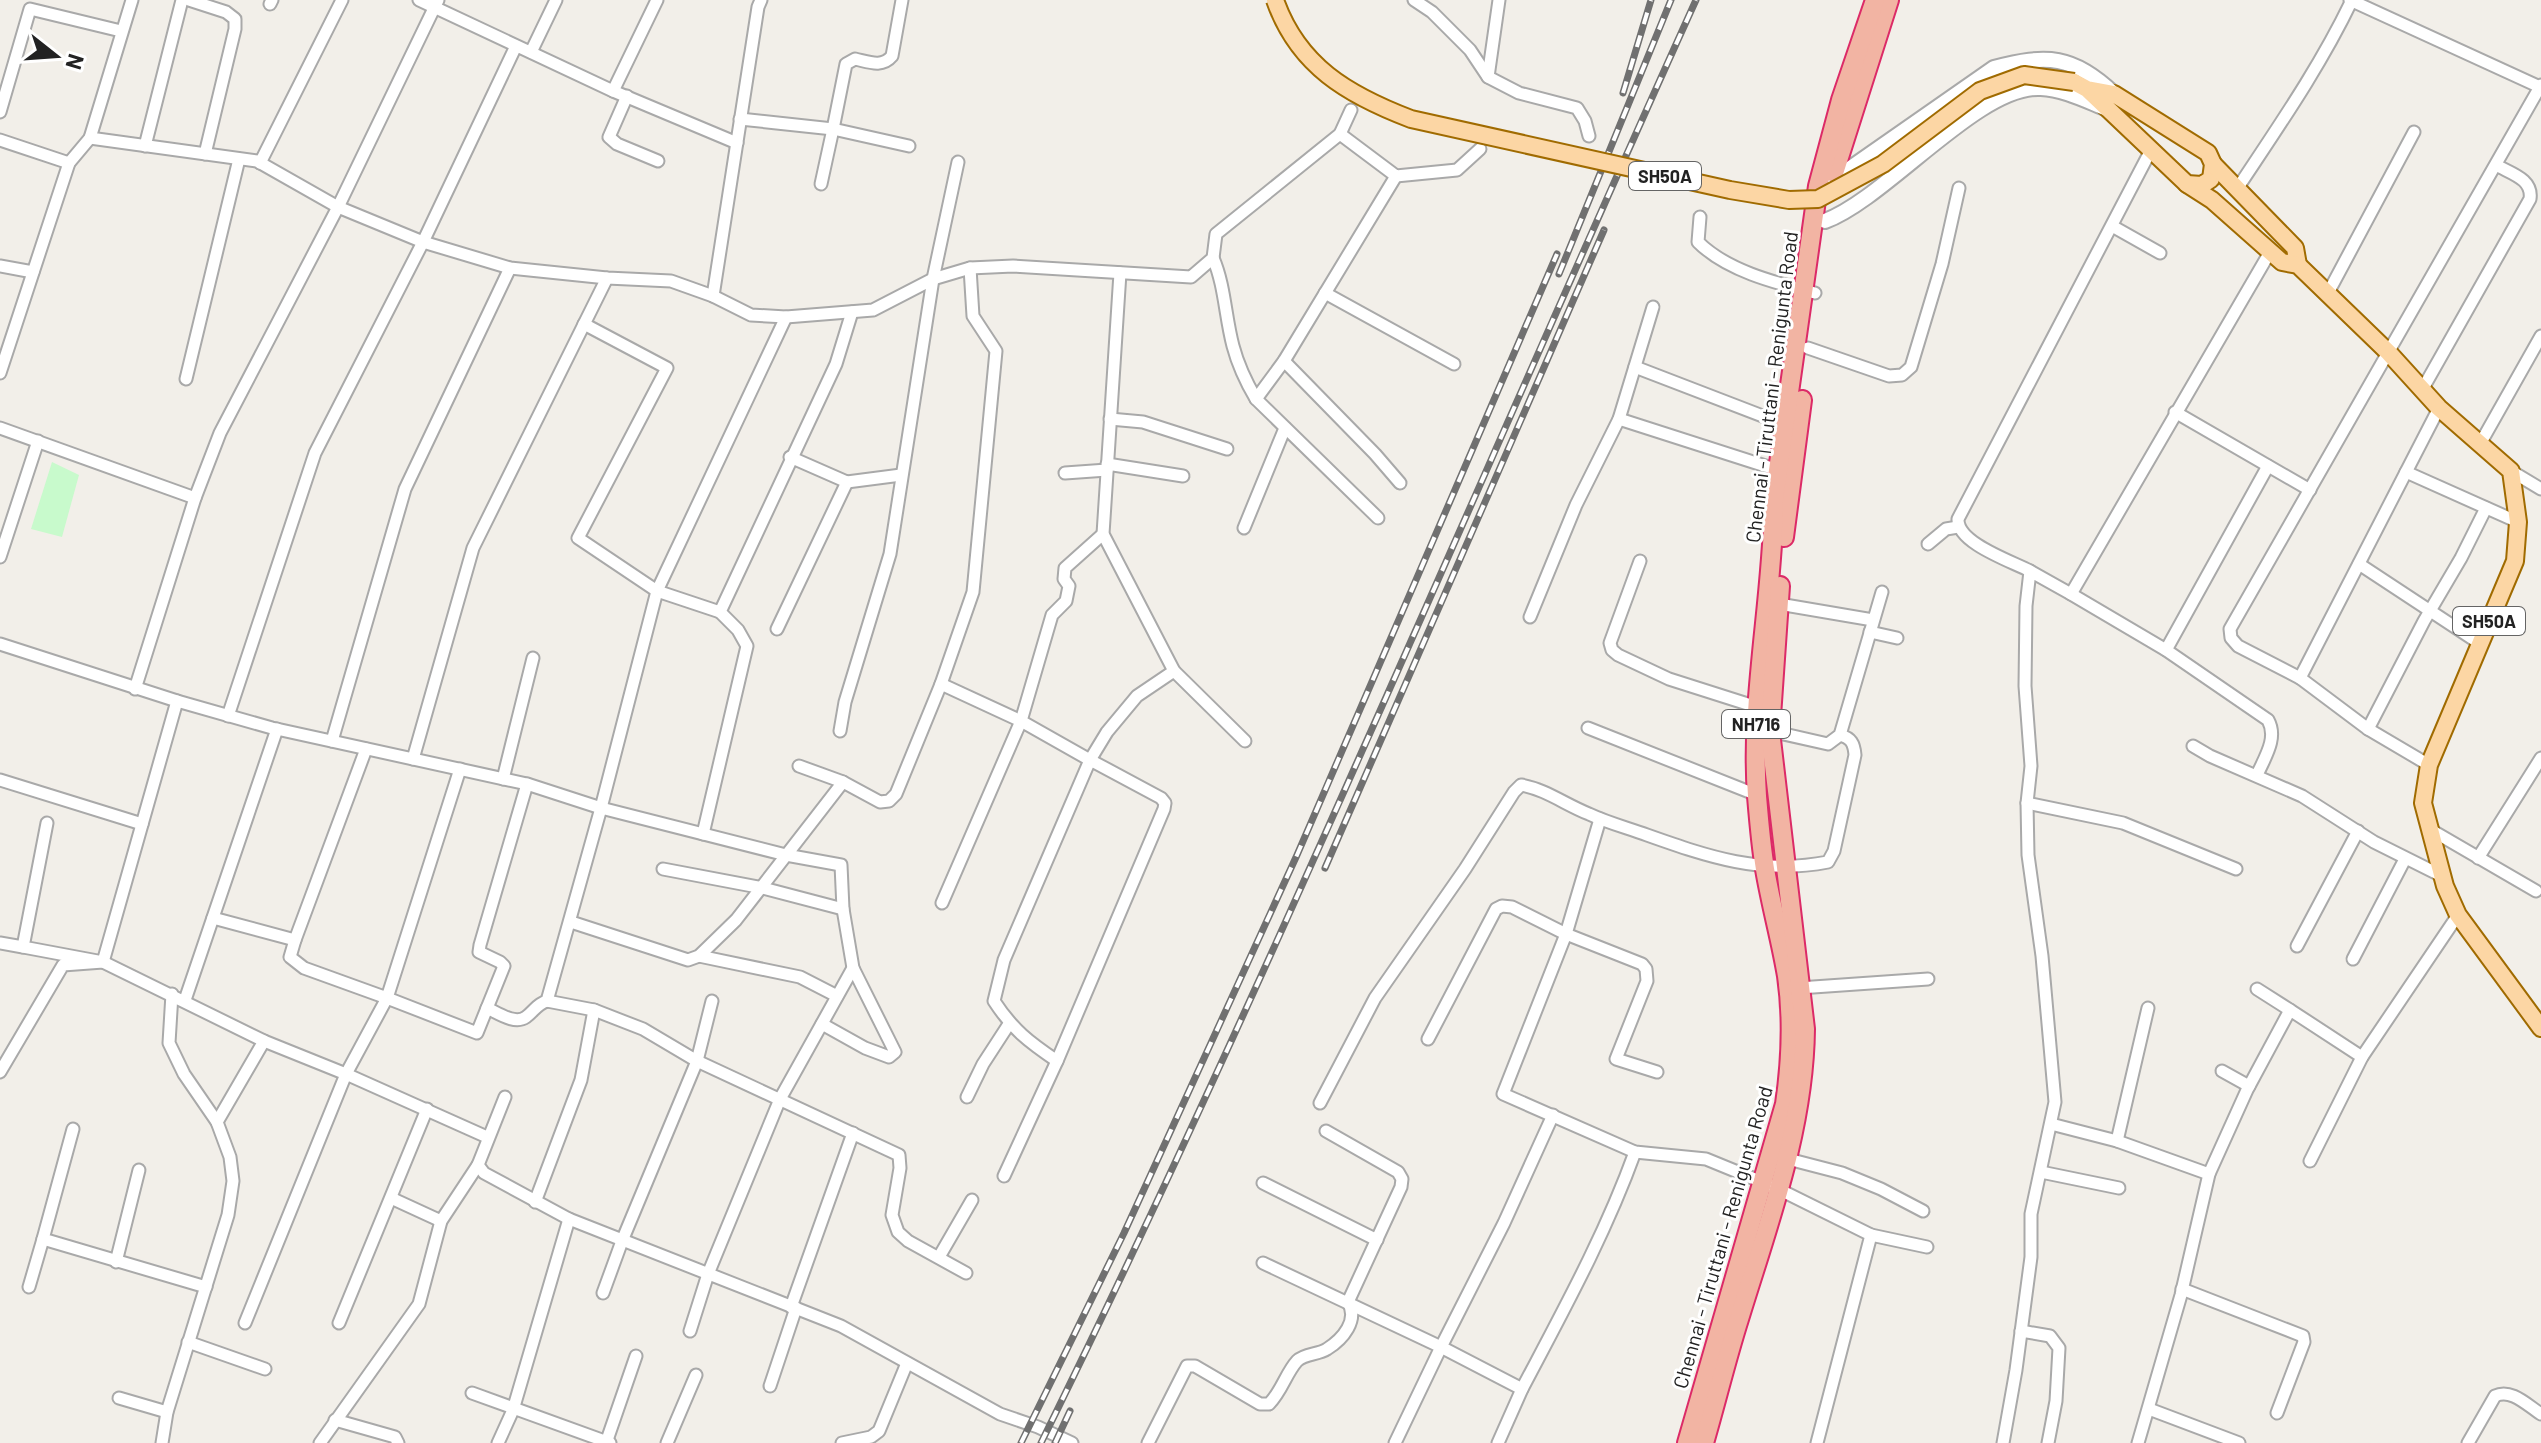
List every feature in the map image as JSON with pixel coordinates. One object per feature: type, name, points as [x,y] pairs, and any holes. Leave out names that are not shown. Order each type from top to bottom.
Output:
[{"type":"highway","name":"Chennai - Tiruttani - Renigunta Road","points":[[1687,1443],[1785,1104],[1791,1065],[1787,979],[1764,867],[1757,795],[1779,604],[1783,537],[1808,348],[1818,186],[1841,100],[1875,0]]},
{"type":"highway","name":"Chennai - Tiruttani - Renigunta Road","points":[[1704,1443],[1738,1321],[1780,1190],[1805,1069],[1805,1029],[1785,866],[1757,707],[1778,470],[1810,292],[1832,181],[1889,0]]},
{"type":"main road","name":"SH50A","points":[[1275,0],[1288,31],[1309,59],[1338,84],[1374,105],[1427,122],[1730,190],[1789,200],[1818,199],[1883,164],[1980,91],[2024,75],[2081,85],[2110,101]]},
{"type":"main road","points":[[2110,101],[2208,153],[2213,164],[2295,248],[2298,265]]},
{"type":"main road","points":[[2110,101],[2151,150],[2187,184],[2212,200],[2282,262],[2298,265],[2389,353],[2439,408],[2511,471]]},
{"type":"main road","points":[[2187,184],[2202,185],[2211,179],[2213,164]]},
{"type":"main road","name":"SH50A","points":[[2511,471],[2518,522],[2515,561],[2429,765],[2423,803],[2442,876],[2458,915],[2541,1028]]},
{"type":"street","points":[[0,373],[69,163],[90,138],[132,0]]},
{"type":"street","points":[[145,146],[182,0]]},
{"type":"street","points":[[189,0],[203,2],[235,19],[205,154]]},
{"type":"street","points":[[260,163],[342,0]]},
{"type":"street","points":[[419,0],[436,4],[516,46],[613,91],[737,143]]},
{"type":"street","points":[[531,52],[556,0]]},
{"type":"street","points":[[613,91],[657,0]]},
{"type":"street","points":[[713,296],[761,0]]},
{"type":"street","points":[[821,184],[846,64],[855,59],[882,64],[888,61],[892,56],[902,0]]},
{"type":"street","points":[[1414,0],[1432,12],[1470,50],[1488,77],[1519,93],[1577,108],[1589,136]]},
{"type":"street","points":[[1488,77],[1499,0]]},
{"type":"street","points":[[2237,189],[2306,85],[2351,0],[2540,86],[2230,629],[2231,638],[2238,646],[2300,678],[2368,729],[2429,765]]},
{"type":"street","points":[[135,689],[195,498],[220,433],[338,207],[436,4]]},
{"type":"street","points":[[0,112],[30,9],[121,31]]},
{"type":"street","points":[[228,716],[315,453],[423,242],[516,46]]},
{"type":"street","points":[[1832,181],[1994,68],[2025,60],[2054,60],[2088,71],[2110,101]]},
{"type":"street","points":[[1825,221],[1856,203],[1986,106],[2023,89],[2041,88],[2110,101]]},
{"type":"street","points":[[627,96],[609,137],[617,144],[658,161]]},
{"type":"street","points":[[1351,110],[1340,134],[1216,234],[1213,258],[1220,275],[1233,345],[1244,379],[1256,399],[1378,518]]},
{"type":"street","points":[[740,119],[833,129],[909,146]]},
{"type":"street","points":[[2328,293],[2414,132]]},
{"type":"street","points":[[1340,134],[1396,176],[1457,170],[1480,149]]},
{"type":"street","points":[[90,138],[260,163],[338,207],[423,242],[510,268],[671,281],[713,296],[751,315],[786,317],[873,310],[933,279],[970,268],[1013,266],[1191,277],[1213,258]]},
{"type":"street","points":[[0,140],[69,163]]},
{"type":"street","points":[[2151,150],[1958,519],[1958,527],[1966,539],[2030,571],[2166,650],[2268,720],[2273,729],[2272,739],[2257,775]]},
{"type":"street","points":[[186,379],[239,159]]},
{"type":"street","points":[[840,731],[845,702],[890,554],[933,279],[958,162]]},
{"type":"street","points":[[2422,390],[2530,199],[2528,183],[2496,165]]},
{"type":"street","points":[[1256,399],[1284,361],[1396,176]]},
{"type":"street","points":[[1808,348],[1889,376],[1902,375],[1911,367],[1942,264],[1959,188]]},
{"type":"street","points":[[1700,217],[1698,242],[1709,253],[1725,263],[1810,292]]},
{"type":"street","points":[[2112,226],[2160,253]]},
{"type":"street","points":[[2071,594],[2270,252]]},
{"type":"street","points":[[0,266],[33,272]]},
{"type":"street","points":[[332,741],[405,489],[510,268]]},
{"type":"street","points":[[799,766],[843,782],[880,802],[889,801],[896,794],[941,684],[973,592],[996,351],[973,316],[970,268]]},
{"type":"street","points":[[1120,273],[1103,534],[1174,671],[1245,741]]},
{"type":"street","points":[[413,759],[473,548],[607,278]]},
{"type":"street","points":[[1325,293],[1454,364]]},
{"type":"street","points":[[1530,617],[1576,505],[1619,419],[1653,307]]},
{"type":"street","points":[[720,612],[836,364],[852,312]]},
{"type":"street","points":[[547,1001],[571,922],[657,591],[786,317]]},
{"type":"street","points":[[584,324],[667,368],[578,538],[657,591],[720,612],[738,630],[747,646],[703,834]]},
{"type":"street","points":[[2480,444],[2541,336]]},
{"type":"street","points":[[1284,361],[1400,483]]},
{"type":"street","points":[[1635,367],[1786,425]]},
{"type":"street","points":[[2300,678],[2439,408]]},
{"type":"street","points":[[2175,412],[2310,490]]},
{"type":"street","points":[[1110,419],[1143,422],[1227,449]]},
{"type":"street","points":[[1619,419],[1778,470]]},
{"type":"street","points":[[0,428],[195,498]]},
{"type":"street","points":[[1244,528],[1285,428]]},
{"type":"street","points":[[0,557],[38,441]]},
{"type":"street","points":[[790,457],[847,482],[901,475]]},
{"type":"street","points":[[2166,650],[2268,466]]},
{"type":"street","points":[[1065,473],[1107,467],[1183,476]]},
{"type":"street","points":[[2511,471],[2541,489]]},
{"type":"street","points":[[2406,472],[2518,522]]},
{"type":"street","points":[[777,629],[847,482]]},
{"type":"street","points":[[2368,729],[2486,508]]},
{"type":"street","points":[[1928,544],[1946,529],[1958,527]]},
{"type":"street","points":[[942,903],[1021,721],[1052,615],[1066,601],[1069,586],[1064,579],[1065,568],[1103,534]]},
{"type":"street","points":[[1640,561],[1610,643],[1612,650],[1669,679],[1757,707]]},
{"type":"street","points":[[2359,564],[2479,643]]},
{"type":"street","points":[[2003,1443],[2031,1257],[2031,1214],[2055,1102],[2042,956],[2028,855],[2027,803],[2031,766],[2025,686],[2030,571]]},
{"type":"street","points":[[1763,729],[1828,744],[1840,735],[1882,592]]},
{"type":"street","points":[[1779,604],[1871,626],[1897,638]]},
{"type":"street","points":[[0,644],[135,689],[277,729],[527,784],[601,808],[786,855],[841,865],[843,909],[853,968],[895,1052],[889,1057],[865,1048],[822,1024]]},
{"type":"street","points":[[503,779],[533,658]]},
{"type":"street","points":[[1057,1061],[1031,1044],[1009,1024],[994,1001],[1004,960],[1090,760],[1107,732],[1137,696],[1174,671]]},
{"type":"street","points":[[941,684],[1021,721],[1165,803],[1057,1061],[1004,1176]]},
{"type":"street","points":[[103,962],[177,701]]},
{"type":"street","points":[[1588,728],[1757,795]]},
{"type":"street","points":[[185,1000],[277,729]]},
{"type":"street","points":[[1320,1103],[1375,998],[1521,785],[1533,787],[1600,819],[1709,857],[1764,867],[1828,862],[1834,851],[1855,755],[1854,744],[1848,737],[1840,735]]},
{"type":"street","points":[[2193,746],[2302,796],[2405,859],[2442,876]]},
{"type":"street","points":[[366,749],[290,957],[304,968],[477,1033],[504,966],[479,952],[480,945],[527,784]]},
{"type":"street","points":[[2478,858],[2541,758]]},
{"type":"street","points":[[245,1323],[346,1074],[387,998],[460,769]]},
{"type":"street","points":[[0,780],[142,824]]},
{"type":"street","points":[[571,922],[688,960],[699,956],[763,888],[843,782]]},
{"type":"street","points":[[2027,803],[2123,823],[2236,869]]},
{"type":"street","points":[[1600,819],[1566,934],[1503,1094],[1635,1152],[1706,1159],[1762,1181],[1871,1235],[1927,1247]]},
{"type":"street","points":[[23,947],[47,823]]},
{"type":"street","points":[[2431,830],[2539,889]]},
{"type":"street","points":[[2297,946],[2358,831]]},
{"type":"street","points":[[2353,959],[2405,859]]},
{"type":"street","points":[[663,869],[763,888],[843,909]]},
{"type":"street","points":[[1428,1039],[1496,909],[1512,907],[1566,934],[1642,964],[1646,969],[1647,981],[1616,1059],[1657,1072]]},
{"type":"street","points":[[2310,1161],[2362,1057],[2458,915]]},
{"type":"street","points":[[213,918],[295,940]]},
{"type":"street","points":[[0,943],[103,962],[264,1041],[487,1137]]},
{"type":"street","points":[[699,956],[800,977],[837,996]]},
{"type":"street","points":[[0,1072],[63,965],[103,962]]},
{"type":"street","points":[[690,1331],[708,1274],[780,1099],[853,968]]},
{"type":"street","points":[[1799,988],[1928,979]]},
{"type":"street","points":[[2257,989],[2362,1057]]},
{"type":"street","points":[[162,1443],[167,1412],[228,1215],[233,1181],[230,1157],[217,1122],[184,1074],[169,1043],[172,994]]},
{"type":"street","points":[[487,1008],[515,1020],[521,1020],[534,1007],[547,1001],[594,1010],[643,1029],[697,1061],[899,1155],[894,1224],[908,1241],[966,1273]]},
{"type":"street","points":[[603,1293],[697,1061],[712,1001]]},
{"type":"street","points":[[2117,1141],[2148,1008]]},
{"type":"street","points":[[535,1202],[581,1080],[594,1010]]},
{"type":"street","points":[[2138,1443],[2182,1289],[2209,1174],[2249,1086],[2290,1010]]},
{"type":"street","points":[[967,1097],[983,1064],[1009,1024]]},
{"type":"street","points":[[217,1122],[264,1041]]},
{"type":"street","points":[[2222,1071],[2249,1086]]},
{"type":"street","points":[[320,1443],[419,1304],[441,1221],[478,1165],[505,1097]]},
{"type":"street","points":[[339,1323],[427,1109]]},
{"type":"street","points":[[1395,1443],[1504,1223],[1553,1115]]},
{"type":"street","points":[[2051,1124],[2117,1141],[2209,1174]]},
{"type":"street","points":[[29,1287],[73,1129]]},
{"type":"street","points":[[1148,1443],[1187,1366],[1195,1366],[1260,1404],[1269,1404],[1281,1392],[1297,1362],[1328,1349],[1345,1332],[1354,1316],[1348,1302],[1402,1179],[1398,1172],[1326,1131]]},
{"type":"street","points":[[770,1386],[853,1133]]},
{"type":"street","points":[[1498,1443],[1618,1200],[1635,1152]]},
{"type":"street","points":[[1788,1159],[1842,1173],[1923,1211]]},
{"type":"street","points":[[478,1165],[484,1173],[569,1219],[841,1326],[1000,1414],[1072,1443]]},
{"type":"street","points":[[116,1262],[139,1170]]},
{"type":"street","points":[[2041,1172],[2119,1188]]},
{"type":"street","points":[[1263,1183],[1377,1240]]},
{"type":"street","points":[[391,1198],[441,1221]]},
{"type":"street","points":[[939,1257],[972,1200]]},
{"type":"street","points":[[498,1443],[513,1410],[569,1219]]},
{"type":"street","points":[[1817,1443],[1871,1235]]},
{"type":"street","points":[[43,1239],[206,1287]]},
{"type":"street","points":[[1263,1263],[1522,1389]]},
{"type":"street","points":[[2182,1289],[2303,1336],[2304,1342],[2277,1413]]},
{"type":"street","points":[[2021,1331],[2050,1336],[2059,1348],[2056,1401],[2048,1443]]},
{"type":"street","points":[[188,1342],[265,1369]]},
{"type":"street","points":[[472,1393],[607,1443],[636,1356]]},
{"type":"street","points":[[842,1443],[871,1437],[879,1431],[907,1363]]},
{"type":"street","points":[[667,1443],[696,1375]]},
{"type":"street","points":[[2468,1443],[2495,1396],[2502,1392],[2510,1393],[2541,1414]]},
{"type":"street","points":[[119,1398],[167,1412]]},
{"type":"street","points":[[2149,1409],[2239,1443]]},
{"type":"street","points":[[335,1420],[395,1437],[398,1443]]},
{"type":"green space","points":[[52,462],[79,475],[62,537],[31,529]]},
{"type":"railway","points":[[1623,93],[1651,0]]},
{"type":"railway","points":[[1559,274],[1671,0]]},
{"type":"railway","points":[[1041,1443],[1293,905],[1696,0]]},
{"type":"railway","points":[[1325,868],[1604,230]]},
{"type":"railway","points":[[1021,1443],[1124,1233],[1297,855],[1557,254]]},
{"type":"railway","points":[[1055,1443],[1070,1411]]}]
